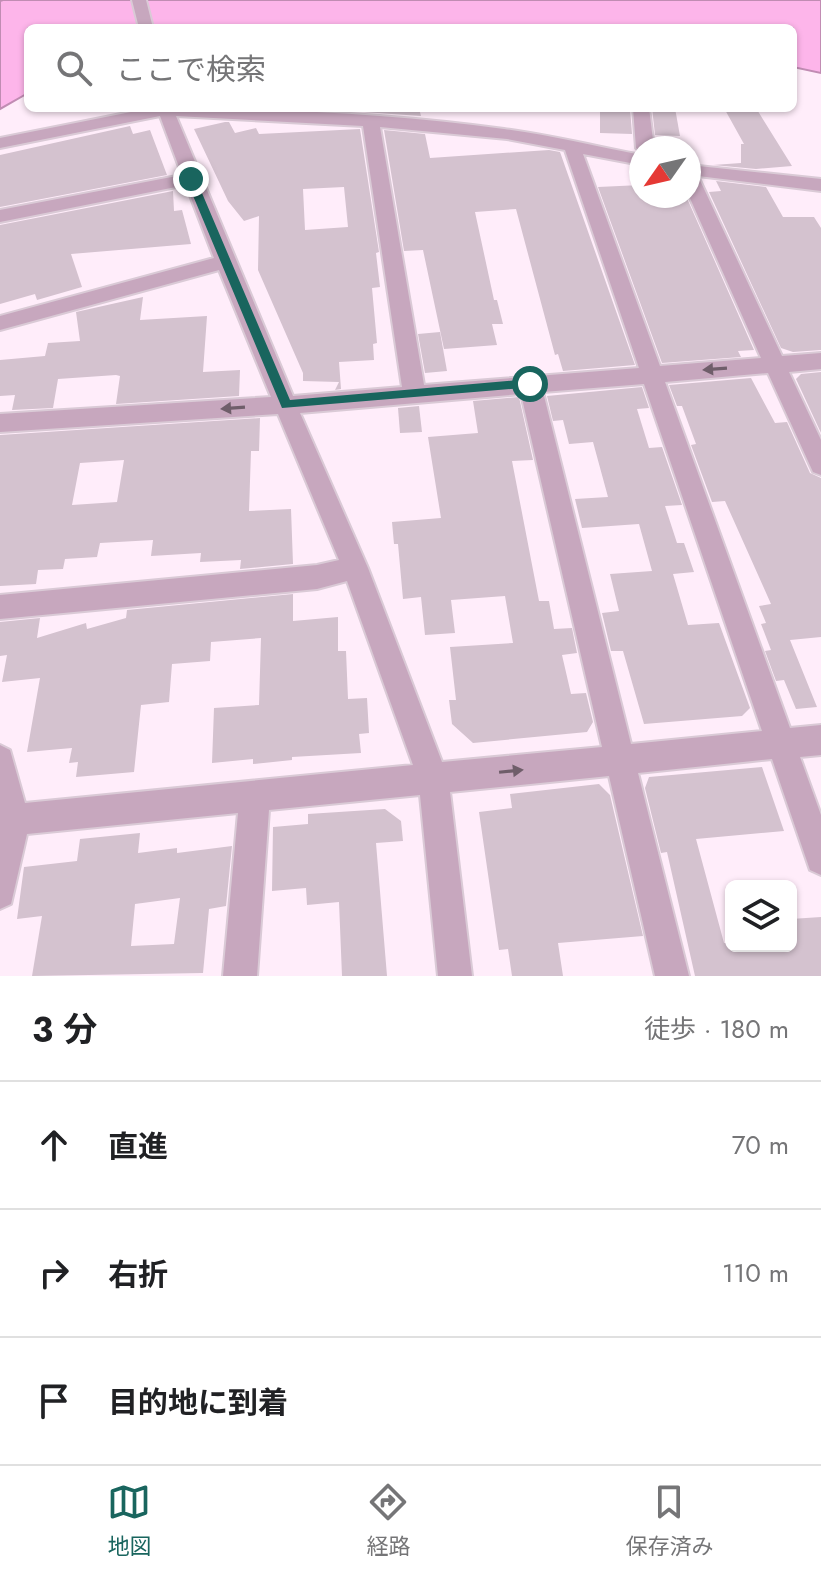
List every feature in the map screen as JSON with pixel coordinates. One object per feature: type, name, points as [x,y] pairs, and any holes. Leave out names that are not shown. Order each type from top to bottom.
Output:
[{"type":"street","points":[[139,0],[145,24]]},
{"type":"street","points":[[0,143],[151,112]]},
{"type":"street","points":[[167,112],[225,262],[355,568],[433,778],[455,976]]},
{"type":"street","points":[[210,112],[442,126],[629,158]]},
{"type":"street","points":[[641,112],[644,136]]},
{"type":"street","points":[[371,123],[414,393]]},
{"type":"street","points":[[572,146],[821,859]]},
{"type":"street","points":[[701,172],[821,185]]},
{"type":"street","points":[[0,216],[191,179]]},
{"type":"street","points":[[701,203],[821,465]]},
{"type":"street","points":[[0,323],[225,262]]},
{"type":"street","points":[[0,423],[286,405],[821,361]]},
{"type":"street","points":[[530,384],[672,976]]},
{"type":"street","points":[[0,607],[317,577],[355,568]]},
{"type":"street","points":[[7,821],[821,740]]},
{"type":"street","points":[[0,760],[7,821],[0,893]]},
{"type":"street","points":[[240,976],[255,795]]},
{"type":"shaded area","points":[[821,0],[821,73],[797,68],[797,24],[24,24],[24,95],[0,109],[0,1]]},
{"type":"building","points":[[363,112],[420,112],[421,116]]},
{"type":"building","points":[[600,112],[630,112],[632,134],[600,133]]},
{"type":"building","points":[[652,112],[676,112],[680,136],[655,135]]},
{"type":"building","points":[[726,112],[758,112],[792,166],[756,169],[713,165],[741,163],[741,144],[744,144]]},
{"type":"building","points":[[229,122],[235,133],[256,128],[259,134],[360,129],[379,252],[376,253],[380,287],[372,288],[377,343],[373,344],[374,360],[339,362],[341,389],[335,390],[339,382],[303,381],[303,373],[258,270],[259,216],[244,221],[228,201],[194,129]],"holes":[[[344,187],[348,227],[305,230],[303,189]]]},
{"type":"building","points":[[130,126],[133,134],[150,130],[167,175],[0,207],[0,155]]},
{"type":"building","points":[[384,130],[425,134],[430,158],[549,150],[560,152],[635,365],[563,371],[558,354],[555,355],[516,209],[475,212],[494,300],[497,300],[503,324],[492,324],[497,345],[444,349],[423,250],[404,251]]},
{"type":"building","points":[[716,181],[766,187],[783,217],[814,217],[821,228],[821,350],[793,352],[781,348],[709,192],[721,191]]},
{"type":"building","points":[[629,186],[629,208],[691,208],[754,350],[738,351],[741,357],[662,363],[598,187]]},
{"type":"building","points":[[173,191],[174,211],[182,210],[191,244],[71,254],[82,287],[37,300],[35,294],[0,304],[0,225]]},
{"type":"building","points":[[143,297],[140,320],[207,316],[203,372],[240,370],[239,396],[116,404],[120,376],[116,375],[58,379],[53,408],[12,410],[15,395],[0,396],[0,360],[45,356],[48,343],[80,341],[76,312]]},
{"type":"building","points":[[440,332],[447,371],[425,373],[418,334]]},
{"type":"building","points":[[821,372],[821,433],[796,379],[801,374]]},
{"type":"building","points":[[751,378],[775,423],[787,422],[810,473],[821,478],[821,637],[790,640],[817,707],[796,709],[784,680],[776,681],[765,651],[771,650],[761,624],[766,623],[759,606],[771,604],[725,501],[712,502],[691,445],[696,444],[682,406],[677,406],[669,385]]},
{"type":"building","points":[[642,387],[649,408],[637,409],[649,448],[662,447],[682,505],[665,506],[677,543],[684,543],[694,572],[673,574],[688,625],[719,623],[750,708],[742,716],[644,724],[623,651],[611,651],[602,613],[619,611],[610,574],[652,571],[639,524],[582,528],[575,499],[608,497],[593,442],[569,444],[563,420],[553,421],[547,396]]},
{"type":"building","points":[[519,397],[533,460],[512,461],[539,601],[549,601],[554,629],[572,628],[577,653],[562,655],[571,694],[586,693],[593,722],[587,732],[473,743],[452,724],[449,700],[456,700],[450,647],[513,643],[505,596],[451,600],[455,633],[425,635],[421,597],[403,599],[398,544],[394,544],[392,522],[441,518],[428,437],[478,433],[473,401]]},
{"type":"building","points":[[419,406],[422,432],[400,433],[398,408]]},
{"type":"building","points":[[260,418],[259,451],[251,451],[249,511],[291,509],[293,564],[240,569],[241,560],[200,562],[201,553],[151,556],[153,540],[100,543],[97,557],[65,559],[63,569],[38,570],[36,584],[0,586],[0,435]],"holes":[[[124,460],[117,502],[72,505],[80,463]]]},
{"type":"building","points":[[293,594],[293,621],[338,617],[338,651],[346,651],[348,699],[367,698],[369,733],[359,734],[361,753],[292,757],[292,760],[253,764],[253,759],[212,763],[214,708],[259,705],[261,638],[211,642],[210,661],[172,664],[169,702],[141,705],[134,772],[76,777],[78,762],[69,763],[72,748],[27,752],[40,678],[2,682],[7,655],[0,656],[0,622],[40,618],[37,638],[86,623],[87,629],[126,618],[127,610]]},
{"type":"building","points":[[762,767],[784,831],[696,839],[725,952],[797,952],[797,919],[821,917],[821,976],[695,976],[667,852],[661,853],[645,788],[649,777]]},
{"type":"building","points":[[599,784],[610,795],[643,936],[558,943],[563,976],[512,976],[508,949],[499,950],[479,812],[512,808],[510,794]]},
{"type":"building","points":[[385,809],[401,821],[403,841],[376,843],[387,976],[342,976],[339,902],[307,905],[306,888],[272,891],[273,827],[308,824],[308,814]]},
{"type":"building","points":[[140,833],[138,853],[177,848],[177,853],[232,846],[226,906],[209,909],[203,973],[32,976],[42,916],[17,919],[24,867],[77,861],[80,839]],"holes":[[[180,898],[174,944],[131,946],[135,904]]]},
{"type":"route","points":[[191,179],[286,405],[530,384]]}]
